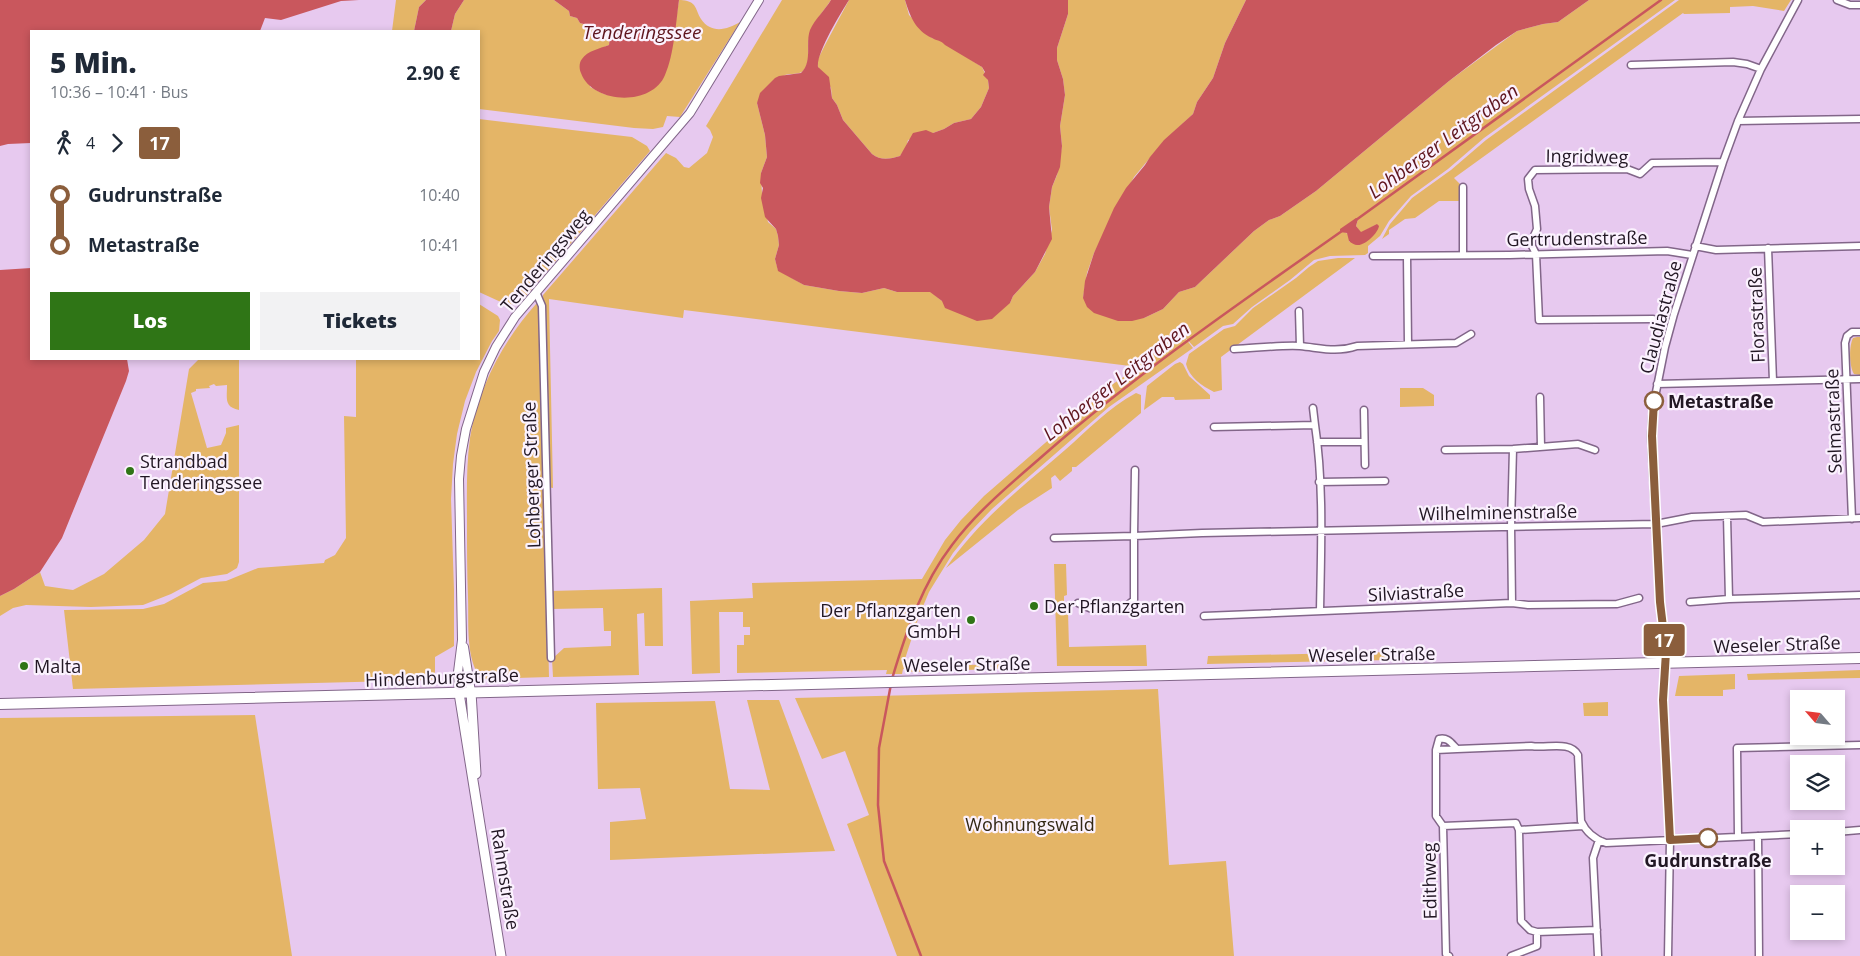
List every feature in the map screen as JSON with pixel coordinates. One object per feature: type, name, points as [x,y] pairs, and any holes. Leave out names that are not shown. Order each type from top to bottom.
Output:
[{"type":"main road","name":"Weseler Straße","points":[[884,682],[1860,658]]},
{"type":"main road","name":"Hindenburgstraße","points":[[0,704],[884,682]]},
{"type":"main road","name":"Rahmstraße","points":[[471,692],[478,807]]},
{"type":"main road","name":"Rahmstraße","points":[[459,693],[501,956]]},
{"type":"street","name":"Tenderingsweg","points":[[459,693],[458,672],[462,640],[459,479],[466,429],[484,372],[496,346],[516,317],[690,113],[759,0]]},
{"type":"street","name":"Claudiastraße","points":[[1666,663],[1660,602],[1652,436],[1653,407],[1657,384],[1665,347],[1692,255],[1738,121],[1761,68],[1798,0]]},
{"type":"street","points":[[1837,0],[1850,5],[1860,5]]},
{"type":"street","points":[[1630,65],[1733,62],[1761,68]]},
{"type":"street","points":[[1738,121],[1860,119]]},
{"type":"street","name":"Ingridweg","points":[[1536,254],[1532,246],[1532,240],[1537,229],[1535,206],[1528,189],[1528,179],[1534,170],[1627,169],[1640,174],[1652,163],[1723,162]]},
{"type":"street","points":[[1463,187],[1463,255]]},
{"type":"street","points":[[1695,246],[1716,250],[1860,246]]},
{"type":"street","name":"Florastraße","points":[[1768,248],[1773,381]]},
{"type":"street","name":"Gertrudenstraße","points":[[1373,256],[1667,251],[1692,255]]},
{"type":"street","points":[[1536,254],[1539,320],[1653,318]]},
{"type":"street","points":[[1408,256],[1408,344]]},
{"type":"street","name":"Lohberger Straße","points":[[536,292],[542,306],[551,658]]},
{"type":"street","points":[[1299,311],[1300,346]]},
{"type":"street","name":"Selmastraße","points":[[1852,519],[1845,343],[1847,336],[1852,332],[1860,332]]},
{"type":"street","points":[[1234,349],[1300,346],[1323,350],[1346,350],[1357,346],[1456,343],[1471,334]]},
{"type":"street","points":[[1657,384],[1860,379]]},
{"type":"street","points":[[1540,397],[1541,447]]},
{"type":"street","points":[[1313,408],[1317,442],[1321,530],[1320,611]]},
{"type":"street","points":[[1364,410],[1365,465]]},
{"type":"street","points":[[1214,427],[1315,425]]},
{"type":"street","points":[[1317,442],[1364,442]]},
{"type":"street","points":[[1445,450],[1513,449],[1578,444],[1595,450]]},
{"type":"street","points":[[1512,603],[1513,449]]},
{"type":"street","points":[[1078,604],[1092,609],[1125,607],[1134,600],[1135,470]]},
{"type":"street","points":[[1319,482],[1385,482]]},
{"type":"street","name":"Wilhelminenstraße","points":[[1054,538],[1321,530],[1656,524],[1692,516],[1746,515],[1763,522],[1860,518]]},
{"type":"street","points":[[1727,516],[1729,599]]},
{"type":"street","points":[[1690,602],[1860,595]]},
{"type":"street","name":"Silviastraße","points":[[1204,616],[1512,603],[1528,606],[1617,604],[1639,598]]},
{"type":"street","name":"Tenderingsweg","points":[[462,640],[471,692]]},
{"type":"street","points":[[1666,663],[1663,700],[1670,840],[1668,956]]},
{"type":"street","points":[[1443,826],[1436,816],[1436,750],[1438,739],[1448,739],[1457,750]]},
{"type":"street","points":[[1738,836],[1737,748],[1860,745]]},
{"type":"street","points":[[1436,750],[1513,746],[1539,748],[1567,746],[1572,748],[1578,755],[1579,814],[1583,826],[1592,836],[1606,843],[1790,834]]},
{"type":"street","name":"Edithweg","points":[[1449,956],[1446,954],[1443,826],[1516,823],[1519,830],[1583,826]]},
{"type":"street","points":[[1519,830],[1521,921],[1530,930],[1537,932],[1597,930]]},
{"type":"street","points":[[1845,831],[1860,830]]},
{"type":"street","points":[[1758,836],[1758,956]]},
{"type":"street","points":[[1598,956],[1593,858],[1599,840]]},
{"type":"street","points":[[1511,956],[1537,946],[1537,932]]},
{"type":"green space","points":[[396,0],[426,0],[419,7],[414,30],[392,30]]},
{"type":"green space","points":[[464,0],[554,0],[569,11],[570,16],[577,18],[580,23],[606,30],[610,36],[609,45],[602,48],[590,87],[604,94],[621,97],[671,52],[679,0],[693,4],[705,24],[714,29],[725,29],[740,22],[680,117],[667,116],[663,127],[653,129],[480,109],[480,30],[451,30],[455,14]]},
{"type":"green space","points":[[782,0],[831,0],[816,20],[811,31],[808,44],[808,62],[803,71],[787,74],[782,77],[757,103],[765,135],[767,157],[761,173],[762,194],[768,222],[776,229],[778,236],[779,245],[775,259],[778,270],[804,285],[839,291],[862,293],[884,288],[897,292],[931,292],[942,301],[1010,303],[1013,296],[1035,272],[1045,254],[1052,230],[1049,207],[1062,146],[1060,126],[1065,95],[1063,79],[1057,60],[1057,48],[1068,14],[1068,0],[1246,0],[1225,43],[1213,78],[1197,102],[1193,114],[1164,141],[1134,177],[1094,253],[1087,273],[1083,298],[1144,318],[1163,309],[1179,292],[1195,287],[1254,231],[1316,191],[1449,81],[1517,31],[1558,22],[1589,0],[1675,0],[1484,138],[1448,169],[1411,196],[1389,221],[1380,236],[1368,246],[1368,253],[1365,255],[1330,256],[1314,260],[1252,307],[1233,324],[1223,326],[1194,347],[1182,334],[1193,348],[1109,407],[992,509],[970,532],[953,553],[929,592],[919,616],[902,674],[886,674],[887,670],[737,673],[737,645],[744,645],[744,635],[750,635],[750,627],[743,627],[743,612],[719,612],[720,673],[692,674],[690,601],[753,598],[752,583],[922,579],[945,540],[984,496],[1113,384],[1138,367],[684,310],[683,318],[549,299],[553,488],[548,487],[543,295],[666,153],[676,158],[684,167],[689,168],[707,153],[713,137],[706,126]],"holes":[[[1358,219],[1356,226],[1361,233],[1377,224],[1349,242],[1349,235],[1345,232]]]},
{"type":"green space","points":[[849,0],[905,0],[909,15],[932,38],[942,41],[982,67],[988,80],[989,88],[981,107],[971,119],[954,123],[944,129],[908,140],[906,148],[900,156],[886,159],[872,154],[843,120],[832,98],[831,88],[818,67],[817,61]]},
{"type":"green space","points":[[1679,0],[1791,0],[1784,11],[1753,6],[1730,7],[1730,13],[1683,13],[1454,178],[1461,185],[1461,201],[1439,201],[1415,218],[1405,219],[1389,230],[1389,234],[1382,239],[1390,224],[1412,198],[1451,170],[1486,140]]},
{"type":"green space","points":[[480,119],[632,137],[647,146],[650,151],[518,305],[503,303],[480,292]]},
{"type":"green space","points":[[1355,258],[1221,357],[1222,390],[1214,392],[1193,377],[1186,364],[1189,354],[1224,329],[1235,326],[1253,308],[1318,261]]},
{"type":"green space","points":[[536,304],[541,309],[549,677],[481,679],[472,661],[468,628],[467,492],[470,438],[479,401],[494,366],[513,334]]},
{"type":"green space","points":[[480,305],[498,316],[500,320],[499,331],[476,372],[465,401],[457,434],[451,499],[454,646],[435,657],[435,680],[73,689],[64,610],[143,609],[164,604],[203,583],[226,581],[258,568],[324,563],[325,560],[335,555],[346,538],[344,416],[356,417],[356,360],[480,360]]},
{"type":"green space","points":[[1860,337],[1860,375],[1854,374],[1850,361],[1853,338]]},
{"type":"green space","points":[[198,360],[239,360],[239,410],[231,407],[227,402],[227,385],[216,386],[214,384],[209,386],[210,388],[196,389],[196,391],[191,393],[207,448],[221,445],[226,428],[239,425],[239,562],[237,568],[227,574],[201,578],[171,594],[143,605],[91,607],[26,605],[13,608],[0,616],[0,596],[40,572],[45,586],[73,590],[104,574],[144,540],[165,514],[189,369]]},
{"type":"green space","points":[[1180,362],[1189,376],[1210,395],[1210,399],[1175,400],[1174,397],[1162,397],[1144,410],[1147,386]]},
{"type":"green space","points":[[1400,388],[1423,388],[1434,395],[1434,406],[1400,407]]},
{"type":"green space","points":[[1136,393],[1141,395],[1141,413],[1076,467],[1072,467],[1072,471],[1060,481],[1055,475],[1051,478],[1052,488],[1018,510],[946,568],[972,535],[1001,505],[1107,412]]},
{"type":"green space","points":[[1054,564],[1066,564],[1067,595],[1064,596],[1064,612],[1068,612],[1069,647],[1146,645],[1147,666],[1057,666]]},
{"type":"green space","points":[[662,588],[663,646],[645,646],[644,613],[637,614],[639,675],[553,677],[552,659],[564,648],[611,646],[611,631],[604,631],[603,608],[551,609],[551,591]]},
{"type":"green space","points":[[1390,652],[1390,660],[1207,664],[1208,656]]},
{"type":"green space","points":[[908,664],[912,666],[1018,664],[1018,668],[912,672],[909,670]]},
{"type":"green space","points":[[1860,670],[1860,678],[1748,680],[1747,674]]},
{"type":"green space","points":[[1735,674],[1735,689],[1723,690],[1723,696],[1675,696],[1679,676]]},
{"type":"green space","name":"Wohnungswald","points":[[1158,689],[1169,865],[1226,861],[1234,956],[897,956],[847,824],[869,815],[845,751],[822,759],[795,698]]},
{"type":"green space","points":[[747,700],[779,700],[835,851],[610,860],[610,822],[646,819],[640,788],[598,789],[596,703],[715,701],[730,789],[770,790]]},
{"type":"green space","points":[[1608,702],[1608,716],[1584,716],[1583,703]]},
{"type":"green space","points":[[255,715],[292,956],[0,956],[0,718]]},
{"type":"water","points":[[0,0],[359,0],[341,1],[281,20],[265,18],[260,30],[30,30],[30,143],[0,146]]},
{"type":"water","points":[[426,0],[464,0],[455,14],[451,30],[414,30],[419,7]]},
{"type":"water","name":"Tenderingssee","points":[[554,0],[679,0],[671,58],[665,75],[658,85],[648,93],[636,97],[622,98],[609,96],[597,91],[587,83],[580,71],[581,60],[591,52],[609,45],[610,36],[606,30],[580,23],[577,18],[570,16],[569,11]]},
{"type":"water","points":[[831,0],[849,0],[825,43],[818,61],[818,67],[829,77],[832,98],[843,120],[872,154],[886,159],[900,156],[913,133],[926,130],[933,133],[954,123],[971,119],[981,107],[989,88],[988,80],[983,75],[985,72],[982,67],[942,42],[926,35],[917,27],[905,0],[1068,0],[1068,14],[1057,48],[1057,60],[1063,79],[1065,95],[1060,126],[1062,146],[1060,167],[1052,187],[1049,207],[1052,239],[1035,272],[1013,296],[1010,303],[992,319],[977,321],[945,308],[942,301],[930,292],[897,292],[884,288],[862,293],[839,291],[804,285],[778,271],[775,259],[779,245],[778,236],[776,229],[765,217],[761,198],[763,188],[760,183],[761,173],[767,157],[765,135],[757,103],[760,93],[775,78],[801,73],[805,68],[808,58],[810,30]]},
{"type":"water","points":[[1246,0],[1589,0],[1558,22],[1517,31],[1496,45],[1449,81],[1316,191],[1254,231],[1195,287],[1179,292],[1163,309],[1144,318],[1132,321],[1118,321],[1094,313],[1087,307],[1083,298],[1085,281],[1094,253],[1114,208],[1126,188],[1164,140],[1193,114],[1197,102],[1213,78],[1225,43]]},
{"type":"water","points":[[1356,218],[1358,219],[1356,226],[1361,232],[1377,224],[1379,226],[1371,238],[1360,245],[1349,241],[1347,233],[1340,232],[1340,229]]},
{"type":"water","points":[[30,268],[30,360],[127,360],[129,371],[62,538],[40,572],[0,596],[0,270]]},
{"type":"waterway","name":"Lohberger Leitgraben","points":[[1356,220],[1661,0]]},
{"type":"waterway","name":"Lohberger Leitgraben","points":[[892,679],[909,626],[932,576],[952,545],[984,508],[1117,394],[1191,338],[1342,231]]},
{"type":"waterway","name":"Lohberger Leitgraben","points":[[891,684],[879,748],[878,805],[884,861],[921,956]]},
{"type":"bus line","name":"17","points":[[1654,401],[1652,436],[1660,602],[1666,652],[1663,700],[1666,791],[1670,840],[1708,838]]},
{"type":"place","name":"Metastraße","points":[[1654,401]]},
{"type":"place","name":"Strandbad Tenderingssee","points":[[130,471]]},
{"type":"place","name":"Der Pflanzgarten","points":[[1034,606]]},
{"type":"place","name":"Der Pflanzgarten GmbH","points":[[971,620]]},
{"type":"place","name":"Malta","points":[[24,666]]},
{"type":"place","name":"Gudrunstraße","points":[[1708,838]]}]
